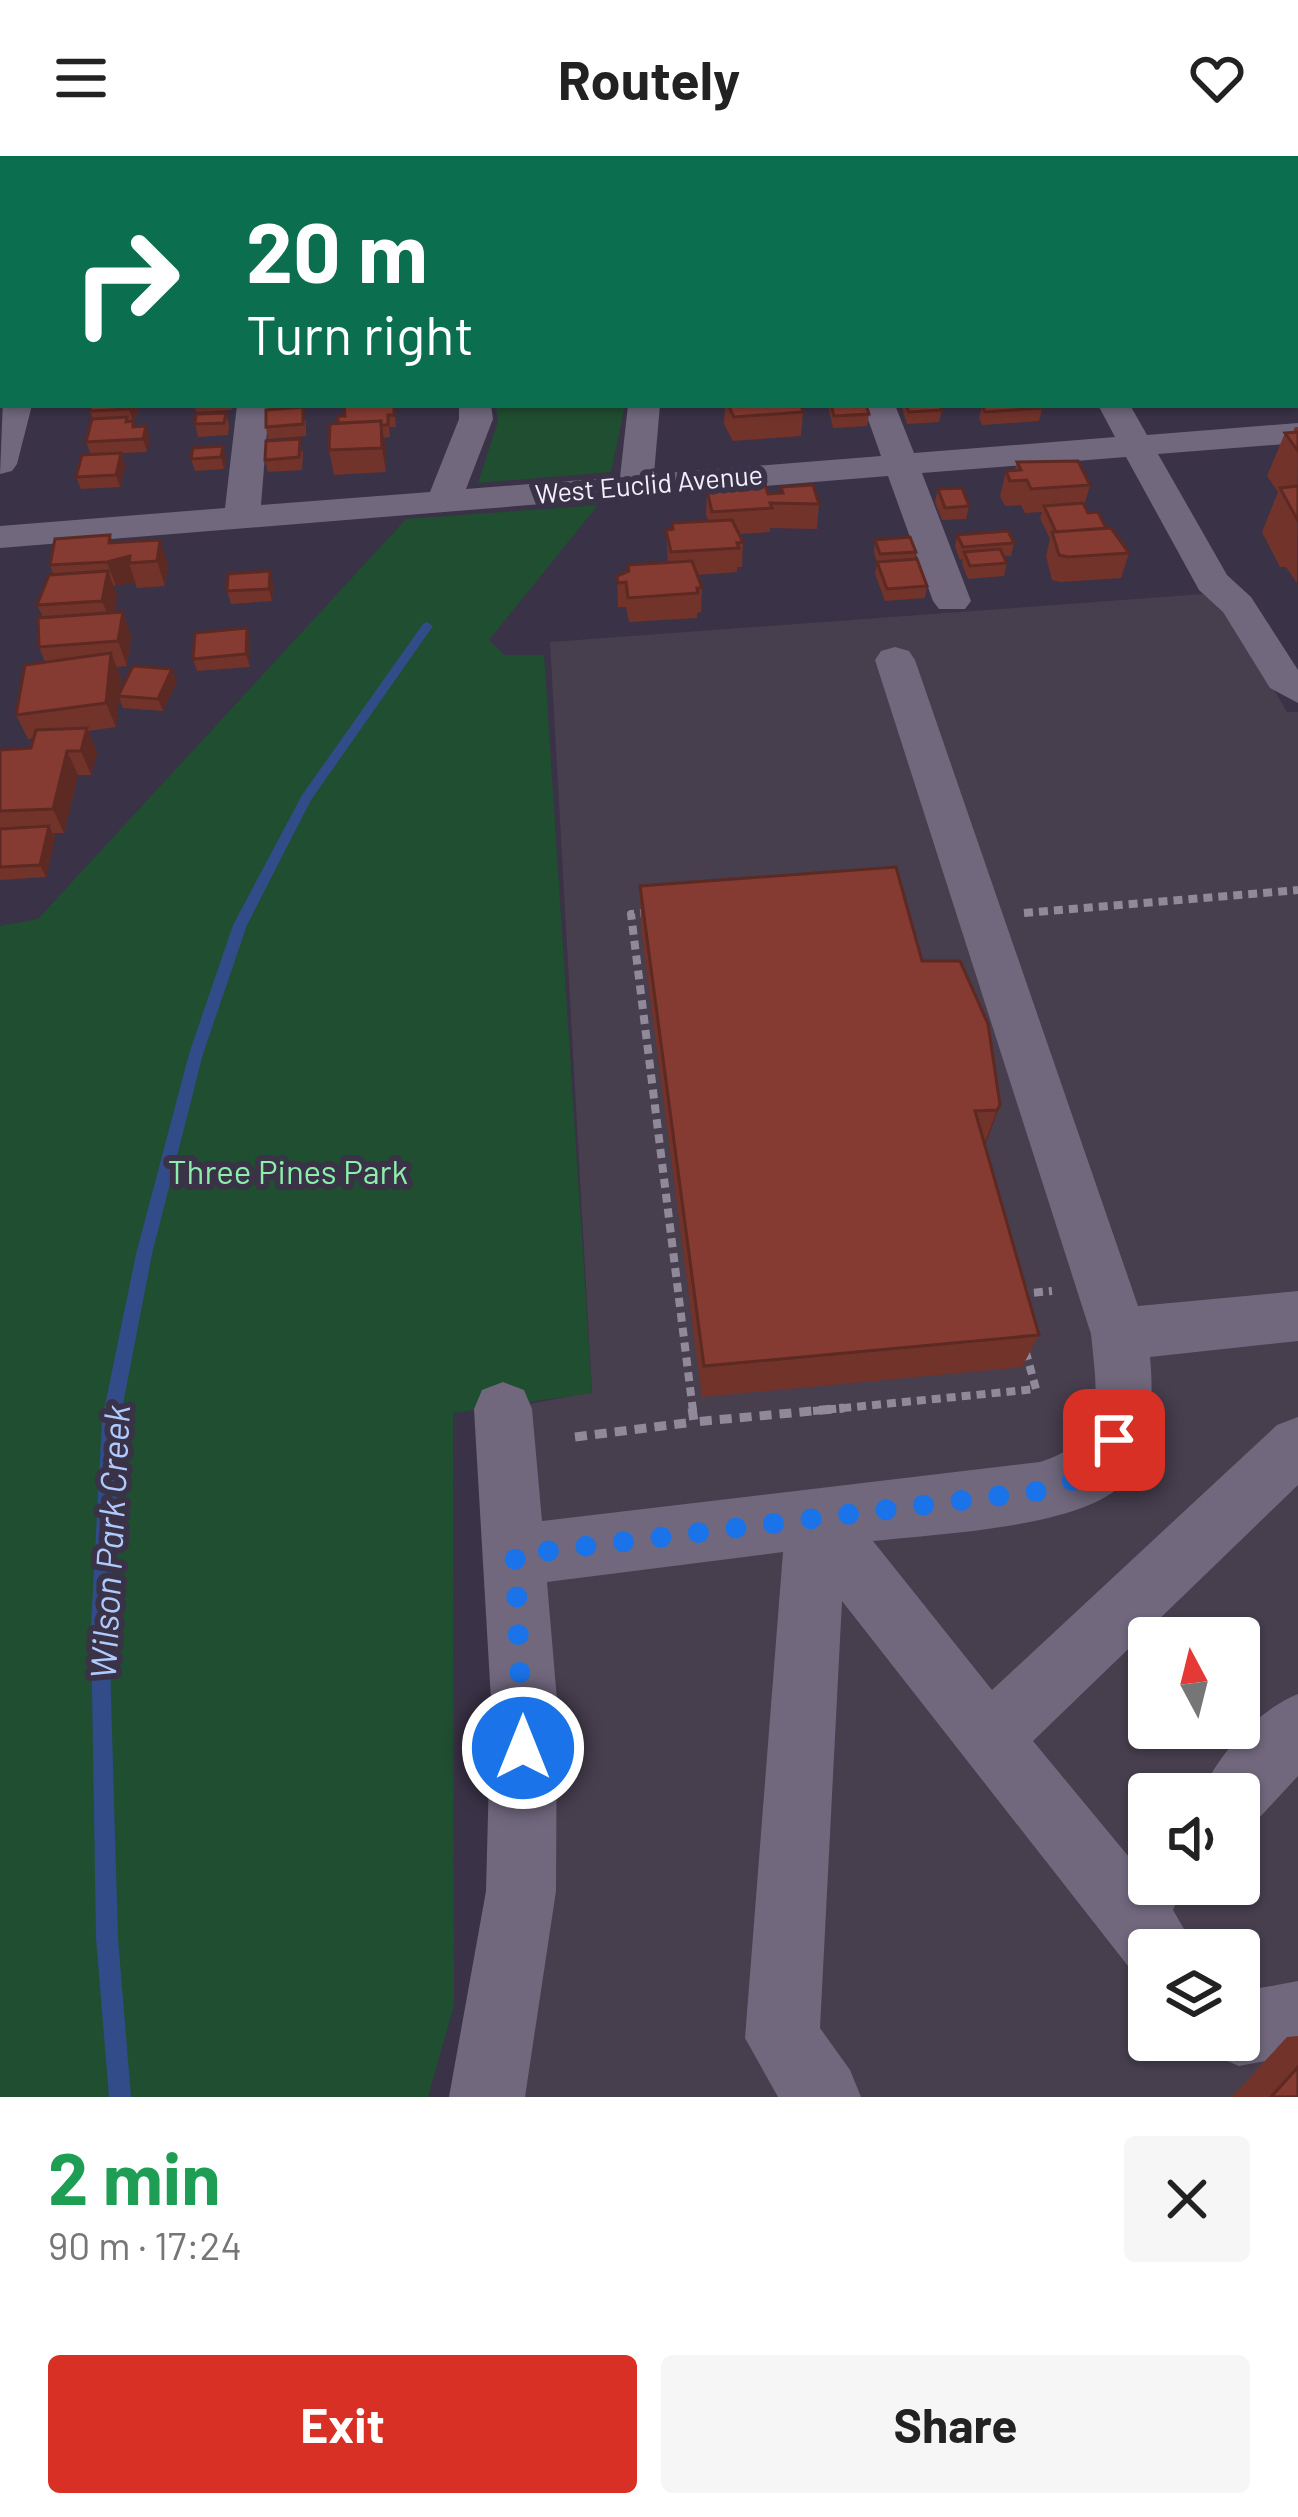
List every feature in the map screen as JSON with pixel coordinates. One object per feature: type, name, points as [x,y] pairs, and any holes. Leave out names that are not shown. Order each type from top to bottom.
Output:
[{"type":"street","points":[[0,464],[15,408]]},
{"type":"street","points":[[242,518],[253,408]]},
{"type":"street","points":[[443,502],[476,419],[475,408]]},
{"type":"street","points":[[636,486],[644,408]]},
{"type":"street","points":[[880,408],[952,601]]},
{"type":"street","points":[[1116,408],[1212,582],[1232,593],[1278,674],[1298,690]]},
{"type":"street","name":"West Euclid Avenue","points":[[0,537],[1298,433]]},
{"type":"street","points":[[515,1555],[1040,1491],[1089,1475],[1114,1440],[1126,1397],[1119,1334],[895,660]]},
{"type":"street","points":[[1119,1334],[1296,1323]]},
{"type":"street","points":[[487,2097],[521,1891],[524,1700],[503,1409]]},
{"type":"street","points":[[988,1738],[1298,1445]]},
{"type":"street","points":[[816,1518],[988,1738],[1145,1914]]},
{"type":"street","points":[[816,1518],[782,2038],[823,2097]]},
{"type":"street","points":[[1254,1773],[1298,1727]]},
{"type":"street","points":[[1260,2025],[1298,2018]]},
{"type":"path","points":[[979,917],[1298,890]]},
{"type":"path","points":[[575,1437],[1036,1389],[899,893],[632,914],[694,1422]]},
{"type":"shaded area","points":[[1218,593],[1287,712],[1298,712],[1298,2097],[487,2097],[503,1409],[592,1392],[550,642]]},
{"type":"green space","points":[[496,408],[624,408],[611,472],[478,483],[498,421]]},
{"type":"green space","name":"Three Pines Park","points":[[598,505],[489,640],[504,655],[544,655],[592,1393],[453,1413],[454,2005],[428,2097],[0,2097],[0,926],[38,919],[406,519]]},
{"type":"building","points":[[303,408],[303,424],[266,427],[266,410]]},
{"type":"building","points":[[344,408],[394,408],[388,425],[381,421],[338,423],[338,416],[345,416]]},
{"type":"building","points":[[730,408],[802,408],[803,412],[734,417]]},
{"type":"building","points":[[832,408],[867,408],[869,414],[834,416]]},
{"type":"building","points":[[907,408],[942,410],[909,412]]},
{"type":"building","points":[[983,408],[1042,408],[985,412]]},
{"type":"building","points":[[226,413],[224,423],[195,424],[196,414]]},
{"type":"building","points":[[127,417],[133,427],[146,426],[143,439],[86,442],[92,419]]},
{"type":"building","points":[[381,421],[382,448],[329,450],[330,424]]},
{"type":"building","points":[[1298,432],[1298,451],[1285,433]]},
{"type":"building","points":[[300,439],[299,457],[265,460],[266,441]]},
{"type":"building","points":[[223,446],[221,457],[191,459],[193,448]]},
{"type":"building","points":[[121,453],[116,475],[76,477],[82,455]]},
{"type":"building","points":[[1078,461],[1090,485],[1031,489],[1027,480],[1010,481],[1006,471],[1021,470],[1017,462]]},
{"type":"building","points":[[742,481],[743,485],[765,484],[768,494],[783,493],[781,487],[813,485],[819,504],[770,503],[772,508],[712,512],[707,490]]},
{"type":"building","points":[[1298,486],[1298,521],[1280,488]]},
{"type":"building","points":[[962,488],[969,506],[945,508],[938,489]]},
{"type":"building","points":[[1083,503],[1088,513],[1098,512],[1106,528],[1056,532],[1044,506]]},
{"type":"building","points":[[732,520],[743,542],[737,543],[739,548],[671,552],[666,530],[673,529],[672,523]]},
{"type":"building","points":[[1111,528],[1129,553],[1059,555],[1052,532]]},
{"type":"building","points":[[1008,531],[1014,543],[963,547],[957,535]]},
{"type":"building","points":[[110,535],[109,543],[160,540],[157,561],[129,563],[130,556],[50,565],[55,539]]},
{"type":"building","points":[[910,537],[916,552],[880,554],[875,540]]},
{"type":"building","points":[[1000,549],[1007,563],[970,566],[964,552]]},
{"type":"building","points":[[917,559],[927,586],[887,589],[877,562]]},
{"type":"building","points":[[692,561],[702,588],[697,588],[698,593],[628,598],[626,582],[618,583],[617,576],[629,571],[628,565]]},
{"type":"building","points":[[108,571],[102,601],[37,605],[49,575]]},
{"type":"building","points":[[270,571],[269,589],[227,591],[228,574]]},
{"type":"building","points":[[123,612],[118,641],[39,647],[38,618]]},
{"type":"building","points":[[247,628],[246,654],[193,659],[195,633]]},
{"type":"building","points":[[111,653],[106,703],[16,715],[25,665]]},
{"type":"building","points":[[133,666],[172,669],[158,699],[118,696]]},
{"type":"building","points":[[87,728],[81,751],[67,751],[53,809],[0,811],[0,750],[31,748],[36,730]]},
{"type":"building","points":[[49,826],[40,865],[0,867],[0,829]]},
{"type":"building","points":[[896,867],[922,961],[960,961],[988,1024],[1000,1105],[997,1110],[975,1111],[1039,1335],[704,1366],[640,886]]},
{"type":"building","points":[[1298,2067],[1298,2097],[1271,2097]]},
{"type":"waterway","name":"Wilson Park Creek","points":[[120,2097],[107,1938],[100,1627],[111,1420],[144,1254],[196,1054],[240,925],[306,798],[427,626]]},
{"type":"route","points":[[523,1748],[515,1555],[1040,1491],[1089,1475],[1114,1440]]}]
